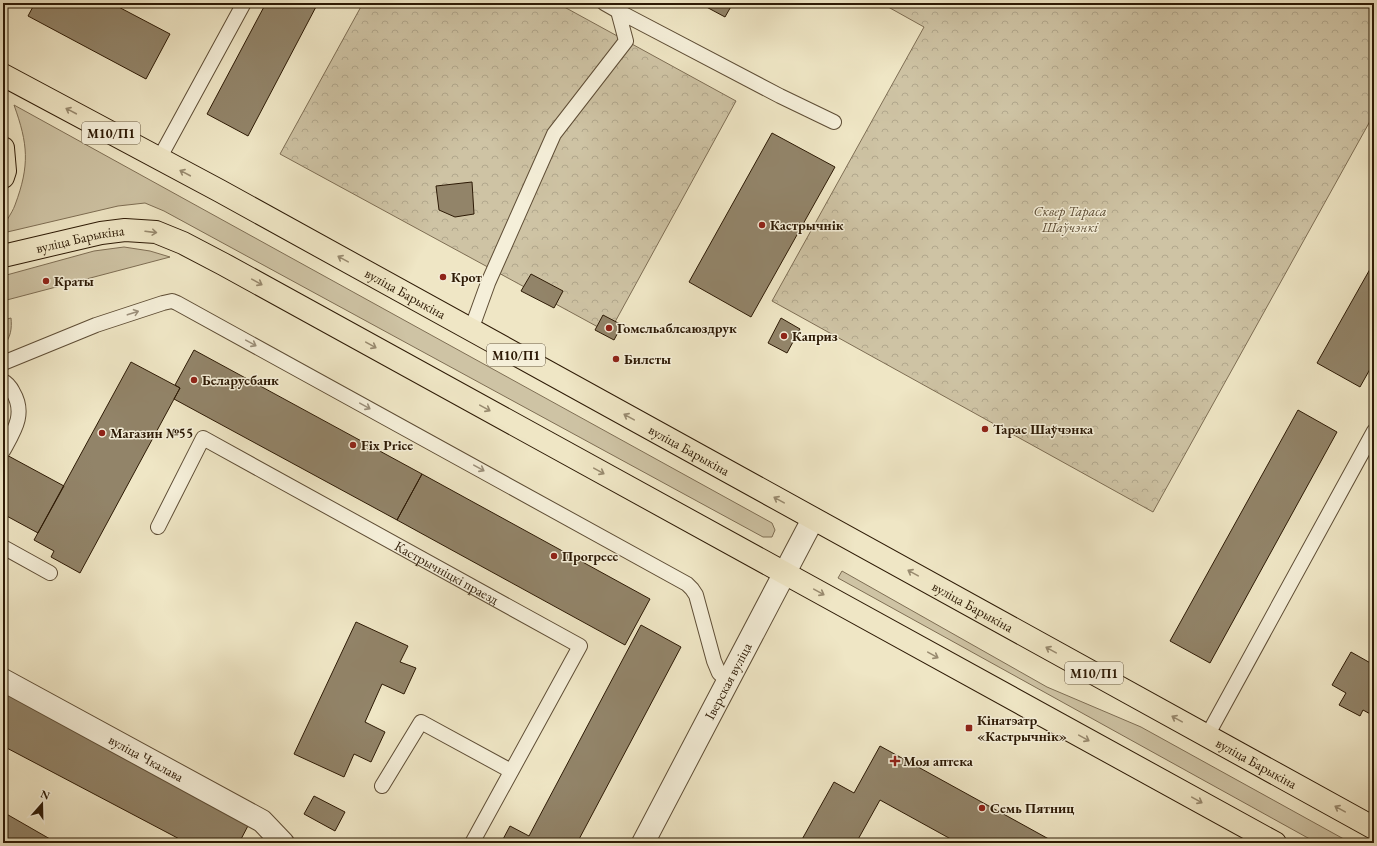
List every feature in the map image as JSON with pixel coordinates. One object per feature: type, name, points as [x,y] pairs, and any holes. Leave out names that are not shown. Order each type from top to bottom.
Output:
[{"type":"main road","name":"вуліца Барыкіна","points":[[3,75],[471,330],[1374,828]]},
{"type":"main road","points":[[3,148],[5,171],[3,177]]},
{"type":"main road","name":"вуліца Барыкіна","points":[[3,256],[102,233],[125,230],[156,232],[183,243],[1275,843]]},
{"type":"street","name":"Іверская вуліца","points":[[643,843],[814,519]]},
{"type":"street","name":"вуліца Чкалава","points":[[3,680],[262,821],[283,843]]},
{"type":"lane","points":[[159,159],[244,3]]},
{"type":"lane","points":[[604,3],[618,12],[773,93],[834,122]]},
{"type":"lane","points":[[471,330],[488,283],[554,134],[626,41],[618,12]]},
{"type":"lane","points":[[3,363],[96,325],[163,303],[172,301],[177,303],[688,584],[696,596],[714,661],[719,673],[728,681]]},
{"type":"lane","points":[[3,381],[12,390],[18,400],[19,412],[17,425],[3,451]]},
{"type":"lane","points":[[1207,736],[1374,431]]},
{"type":"lane","name":"Кастрычніцкі праезд","points":[[158,526],[203,438],[580,646],[472,843]]},
{"type":"lane","points":[[3,547],[50,573]]},
{"type":"lane","points":[[382,786],[421,722],[511,771]]},
{"type":"green space","points":[[363,3],[557,3],[736,101],[609,333],[280,154]]},
{"type":"green space","name":"Сквер Тараса Шаўчэнкі","points":[[881,3],[1374,3],[1374,114],[1153,512],[772,301],[924,27]]},
{"type":"green space","points":[[14,105],[772,523],[775,530],[772,537],[763,537],[164,211],[145,203],[118,206],[3,233],[4,226],[14,208],[20,191],[25,166],[22,131]]},
{"type":"green space","points":[[124,247],[150,251],[170,257],[3,301],[3,276],[94,251]]},
{"type":"green space","points":[[11,318],[8,340],[3,346],[3,320]]},
{"type":"green space","points":[[842,571],[1047,687],[1141,727],[1351,843],[1317,843],[838,578]]},
{"type":"building","points":[[35,3],[111,3],[170,34],[146,79],[28,16]]},
{"type":"building","points":[[266,3],[318,3],[248,136],[207,114]]},
{"type":"building","points":[[699,3],[733,3],[725,17]]},
{"type":"building","name":"Кастрычнік","points":[[772,133],[835,167],[751,317],[689,282]]},
{"type":"building","points":[[472,182],[474,214],[455,217],[439,210],[436,186]]},
{"type":"building","points":[[1374,262],[1374,362],[1360,387],[1317,363]]},
{"type":"building","points":[[531,274],[563,291],[554,308],[521,291]]},
{"type":"building","name":"Гомельаблсаюздрук","points":[[603,315],[622,325],[614,340],[595,330]]},
{"type":"building","name":"Каприз","points":[[781,318],[800,329],[787,353],[768,343]]},
{"type":"building","points":[[194,350],[422,474],[397,520],[174,399],[180,388],[175,385]]},
{"type":"building","points":[[131,362],[180,388],[80,573],[51,557],[54,551],[34,540]]},
{"type":"building","points":[[1298,410],[1337,432],[1210,663],[1170,641]]},
{"type":"building","points":[[3,453],[64,486],[38,533],[3,514]]},
{"type":"building","points":[[422,474],[650,599],[625,645],[397,520]]},
{"type":"building","points":[[356,622],[408,646],[400,662],[416,668],[404,694],[382,684],[365,722],[385,732],[371,762],[354,754],[344,777],[294,754]]},
{"type":"building","points":[[641,625],[681,647],[577,843],[501,843],[510,826],[529,836]]},
{"type":"building","points":[[1351,652],[1374,665],[1374,716],[1363,710],[1360,716],[1339,705],[1346,693],[1332,685]]},
{"type":"building","points":[[3,692],[250,822],[239,843],[187,843],[3,746]]},
{"type":"building","points":[[880,746],[1056,843],[958,843],[880,800],[856,843],[800,843],[834,782],[854,793]]},
{"type":"building","points":[[314,796],[345,812],[335,831],[304,814]]},
{"type":"building","points":[[3,812],[57,843],[15,843],[3,836]]},
{"type":"place","name":"Кастрычнік","points":[[762,225]]},
{"type":"place","name":"Крот","points":[[443,277]]},
{"type":"place","name":"Краты","points":[[46,281]]},
{"type":"place","name":"Гомельаблсаюздрук","points":[[609,328]]},
{"type":"place","name":"Каприз","points":[[784,336]]},
{"type":"place","name":"Билеты","points":[[616,359]]},
{"type":"place","name":"Беларусбанк","points":[[194,380]]},
{"type":"place","name":"Тарас Шаўчэнка","points":[[985,429]]},
{"type":"place","name":"Магазин №55","points":[[102,433]]},
{"type":"place","name":"Fix Price","points":[[353,445]]},
{"type":"place","name":"Прогресс","points":[[554,556]]},
{"type":"place","name":"Кінатэатр «Кастрычнік»","points":[[969,728]]},
{"type":"place","name":"Моя аптека","points":[[895,761]]},
{"type":"place","name":"Семь Пятниц","points":[[982,808]]}]
